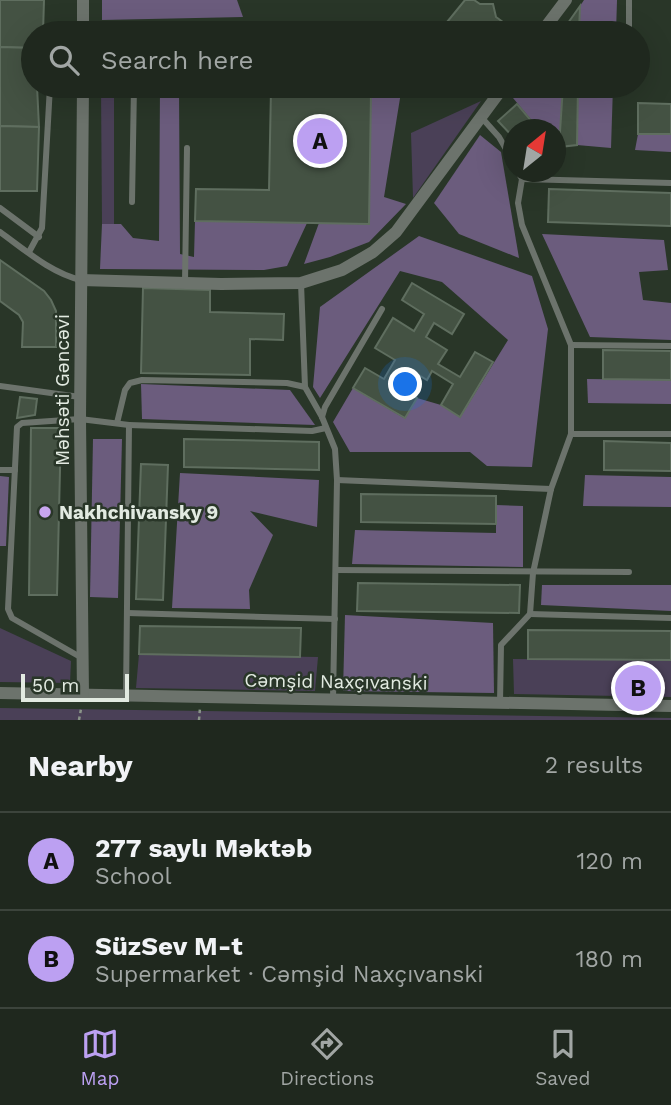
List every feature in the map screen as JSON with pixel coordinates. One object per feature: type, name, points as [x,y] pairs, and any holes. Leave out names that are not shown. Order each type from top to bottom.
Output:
[{"type":"street","points":[[83,0],[83,21]]},
{"type":"street","points":[[550,21],[566,0]]},
{"type":"street","name":"Məhsəti Gəncəvi","points":[[83,98],[80,419],[83,695]]},
{"type":"street","points":[[82,280],[301,283],[342,270],[373,252],[396,232],[496,98]]},
{"type":"street","name":"Cəmşid Naxçıvanski","points":[[0,693],[671,706]]},
{"type":"lane","points":[[629,0],[629,21]]},
{"type":"lane","points":[[29,252],[42,228],[49,98]]},
{"type":"lane","points":[[132,202],[134,98]]},
{"type":"lane","points":[[482,118],[503,144]]},
{"type":"lane","points":[[185,283],[187,148]]},
{"type":"lane","points":[[566,180],[671,183]]},
{"type":"lane","points":[[500,703],[501,645],[530,614],[533,573],[551,489],[571,435],[571,345],[522,225],[518,202],[521,182]]},
{"type":"lane","points":[[0,208],[39,237]]},
{"type":"lane","points":[[0,232],[66,277],[82,280]]},
{"type":"lane","points":[[301,283],[305,387],[322,417],[335,449],[337,480],[333,701]]},
{"type":"lane","points":[[322,417],[325,407],[382,309]]},
{"type":"lane","points":[[571,345],[671,346]]},
{"type":"lane","points":[[117,423],[125,390],[130,383],[142,380],[287,383],[305,387]]},
{"type":"lane","points":[[0,386],[80,397]]},
{"type":"lane","points":[[82,658],[12,618],[8,609],[17,427],[22,422],[80,419],[129,425],[312,431],[326,428]]},
{"type":"lane","points":[[125,696],[129,425]]},
{"type":"lane","points":[[571,435],[671,434]]},
{"type":"lane","points":[[0,470],[15,470]]},
{"type":"lane","points":[[337,480],[551,489]]},
{"type":"lane","points":[[336,570],[629,572]]},
{"type":"lane","points":[[0,609],[8,609]]},
{"type":"lane","points":[[127,613],[335,619]]},
{"type":"lane","points":[[530,614],[671,618]]},
{"type":"shaded area","points":[[102,0],[237,0],[243,17],[102,20]]},
{"type":"shaded area","points":[[584,0],[617,0],[616,21],[579,21],[580,6]]},
{"type":"shaded area","points":[[101,98],[114,98],[114,224],[102,224]]},
{"type":"shaded area","points":[[160,98],[179,98],[180,254],[194,257],[195,221],[307,223],[287,266],[264,270],[100,269],[102,224],[121,224],[133,238],[159,241]]},
{"type":"shaded area","points":[[371,98],[400,98],[384,197],[406,204],[369,242],[304,264],[319,223],[369,224]]},
{"type":"shaded area","points":[[513,98],[562,98],[561,119],[531,119]]},
{"type":"shaded area","points":[[578,98],[613,98],[611,148],[577,145]]},
{"type":"shaded area","points":[[481,101],[413,198],[411,133]]},
{"type":"shaded area","points":[[638,134],[671,134],[671,152],[635,150]]},
{"type":"shaded area","points":[[480,135],[501,152],[503,182],[506,182],[519,258],[459,234],[434,203]]},
{"type":"shaded area","points":[[542,234],[664,240],[668,270],[639,272],[643,300],[671,303],[671,340],[590,337]]},
{"type":"shaded area","points":[[419,236],[532,276],[548,329],[532,467],[487,466],[470,452],[350,452],[333,422],[353,388],[404,418],[417,398],[441,405],[461,416],[508,340],[442,282],[400,271],[320,398],[313,387],[320,307]]},
{"type":"shaded area","points":[[587,379],[671,380],[671,404],[588,403]]},
{"type":"shaded area","points":[[141,384],[290,390],[315,425],[142,419]]},
{"type":"shaded area","points":[[93,439],[122,439],[118,598],[90,597]]},
{"type":"shaded area","points":[[180,473],[319,480],[317,527],[250,511],[273,535],[249,590],[250,609],[172,608]]},
{"type":"shaded area","points":[[585,475],[671,477],[671,507],[583,506]]},
{"type":"shaded area","points":[[0,476],[9,477],[6,546],[0,546]]},
{"type":"shaded area","points":[[496,505],[523,506],[523,567],[352,564],[355,530],[496,533]]},
{"type":"shaded area","points":[[542,585],[671,585],[671,611],[541,605]]},
{"type":"shaded area","points":[[345,615],[493,623],[494,693],[343,691]]},
{"type":"shaded area","points":[[0,628],[71,661],[70,683],[0,682]]},
{"type":"shaded area","points":[[139,654],[318,657],[315,691],[136,688]]},
{"type":"shaded area","points":[[513,659],[671,660],[671,697],[514,694]]},
{"type":"shaded area","points":[[0,708],[671,718],[671,720],[0,720]]},
{"type":"building","points":[[0,0],[44,0],[43,21],[21,21],[21,48],[0,47]]},
{"type":"building","points":[[465,0],[474,0],[480,4],[493,4],[496,17],[502,21],[448,21]]},
{"type":"building","points":[[580,6],[579,21],[569,21]]},
{"type":"building","points":[[0,47],[21,48],[21,98],[38,98],[39,127],[0,126]]},
{"type":"building","points":[[271,98],[371,98],[369,224],[195,221],[196,189],[269,190]]},
{"type":"building","points":[[562,98],[578,98],[577,145],[566,146],[566,119],[561,119]]},
{"type":"building","points":[[638,103],[671,104],[671,134],[638,134]]},
{"type":"building","points":[[517,104],[530,119],[503,119],[503,126],[498,121]]},
{"type":"building","points":[[0,126],[39,127],[37,191],[0,191]]},
{"type":"building","points":[[549,189],[671,193],[671,226],[548,222]]},
{"type":"building","points":[[0,260],[44,291],[51,300],[56,311],[56,347],[22,347],[23,322],[19,315],[0,301]]},
{"type":"building","points":[[412,283],[464,314],[452,334],[434,323],[426,337],[447,350],[438,364],[460,377],[475,352],[493,362],[460,417],[441,405],[453,384],[432,371],[427,380],[407,368],[397,386],[417,398],[405,418],[353,388],[365,368],[384,379],[395,360],[375,348],[393,318],[414,331],[424,314],[402,300]]},
{"type":"building","points":[[143,288],[210,290],[210,312],[284,314],[283,340],[250,339],[250,375],[141,373]]},
{"type":"building","points":[[603,350],[671,351],[671,380],[603,379]]},
{"type":"building","points":[[20,397],[37,399],[35,415],[17,418]]},
{"type":"building","name":"Nakhchivansky 9","points":[[31,428],[61,428],[57,595],[29,595]]},
{"type":"building","points":[[184,439],[319,442],[319,470],[184,467]]},
{"type":"building","points":[[604,441],[671,443],[671,471],[604,470]]},
{"type":"building","points":[[141,464],[168,465],[163,600],[136,599]]},
{"type":"building","points":[[361,494],[496,496],[496,524],[361,522]]},
{"type":"building","points":[[358,583],[520,585],[519,613],[357,611]]},
{"type":"building","points":[[140,626],[301,628],[300,657],[139,654]]},
{"type":"building","points":[[528,630],[671,631],[671,660],[528,659]]},
{"type":"place","name":"277 saylı Məktəb","points":[[320,141]]},
{"type":"place","name":"Nakhchivansky 9","points":[[45,512]]},
{"type":"place","name":"SüzSev M-t","points":[[638,688]]}]
